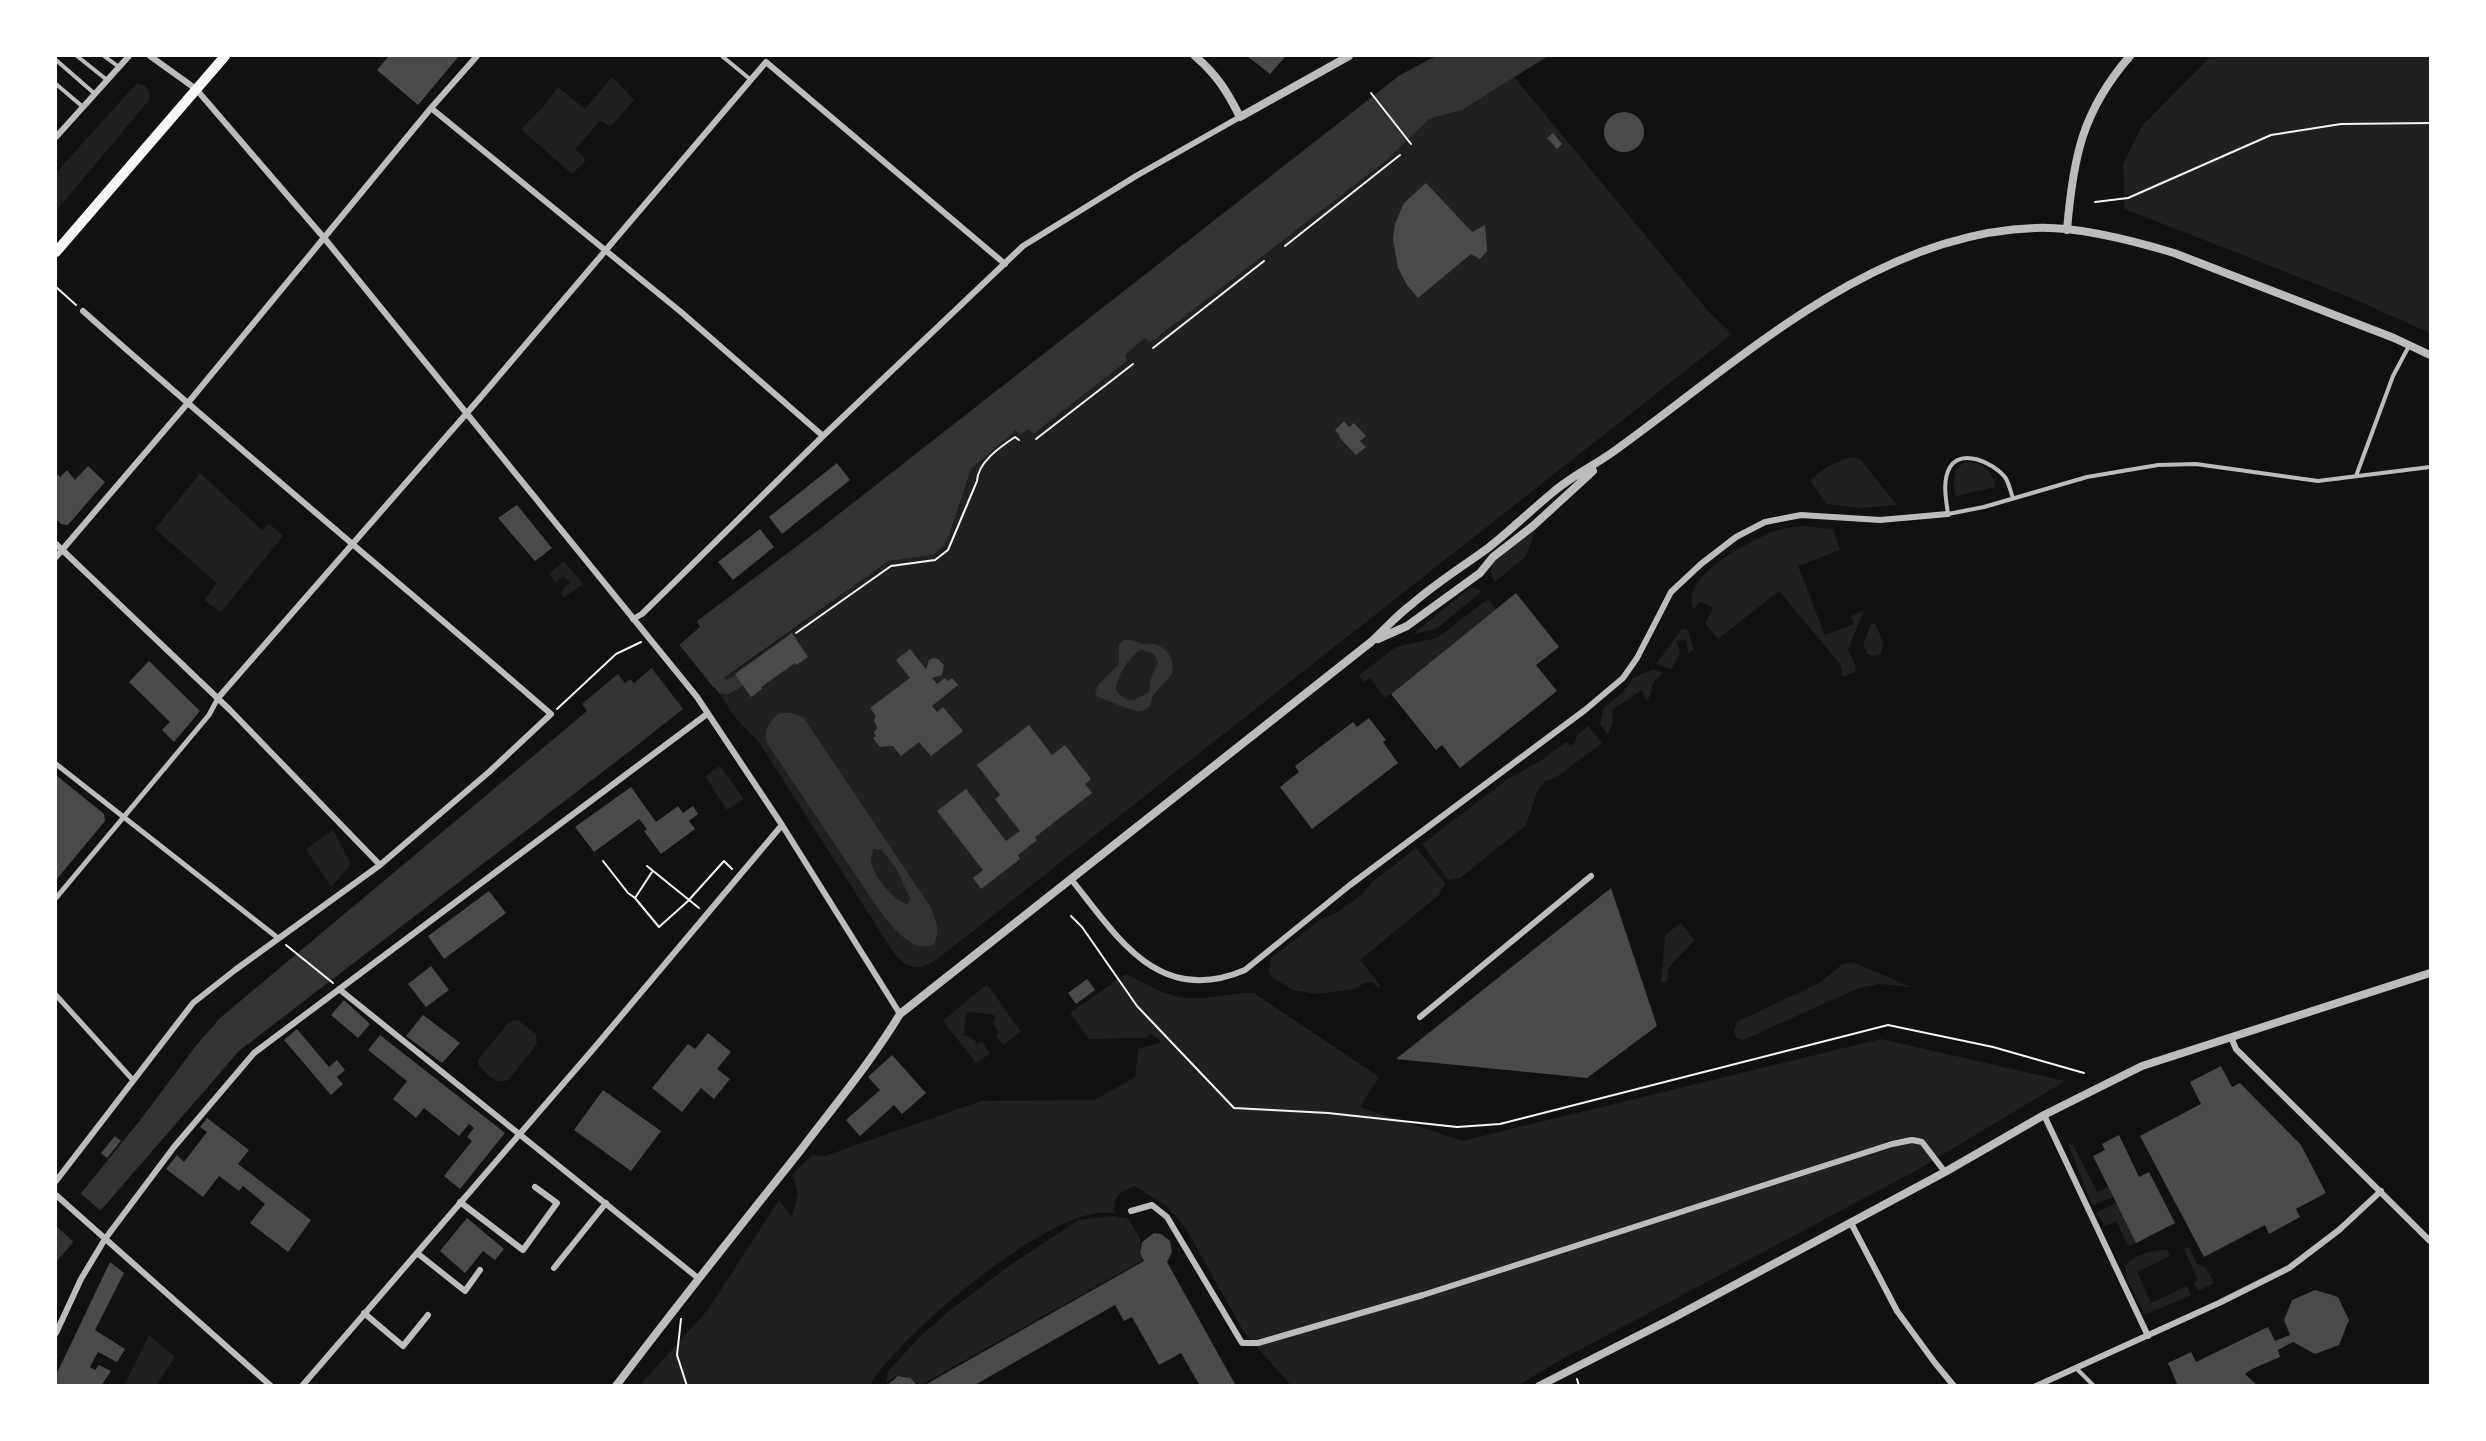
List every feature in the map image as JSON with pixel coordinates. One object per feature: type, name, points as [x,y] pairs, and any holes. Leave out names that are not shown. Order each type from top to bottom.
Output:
[{"type":"main road","points":[[56,252],[225,56]]},
{"type":"street","points":[[56,137],[129,56]]},
{"type":"street","points":[[150,56],[196,89],[325,239],[697,697],[782,825],[900,1014]]},
{"type":"street","points":[[56,557],[187,404],[431,108],[477,56]]},
{"type":"street","points":[[1195,56],[1213,71],[1226,89],[1240,117]]},
{"type":"street","points":[[633,619],[645,611],[823,436],[1023,246],[1240,117],[1349,56]]},
{"type":"street","points":[[2067,230],[2074,164],[2083,133],[2097,100],[2112,76],[2130,56]]},
{"type":"street","points":[[56,898],[209,715],[218,698],[766,62],[1005,264]]},
{"type":"street","points":[[431,108],[681,312],[823,436]]},
{"type":"street","points":[[616,1386],[814,1132],[885,1038],[900,1014],[1371,642],[1411,604],[1488,548],[1552,493],[1611,454],[1745,351],[1866,275],[1932,249],[1978,235],[2035,228],[2067,230],[2149,245],[2174,253],[2430,355]]},
{"type":"street","points":[[56,1180],[193,1003],[278,938],[380,865],[489,772],[552,714],[353,542],[187,404],[82,311]]},
{"type":"street","points":[[1371,642],[1407,626],[1480,573],[1493,557],[1533,526],[1611,454]]},
{"type":"street","points":[[1071,879],[1132,951],[1145,963],[1179,980],[1210,981],[1245,970],[1350,885],[1585,710],[1623,678],[1637,658],[1671,592],[1701,564],[1736,537],[1765,522],[1801,515],[1880,520],[1948,514]]},
{"type":"street","points":[[56,544],[218,698],[380,865]]},
{"type":"street","points":[[56,1333],[81,1279],[105,1239],[174,1147],[254,1053],[707,714]]},
{"type":"street","points":[[56,764],[123,819],[278,938]]},
{"type":"street","points":[[302,1386],[520,1134],[782,825]]},
{"type":"street","points":[[1420,1017],[1591,876]]},
{"type":"street","points":[[1539,1386],[1671,1319],[1851,1223],[2044,1115],[2142,1066],[2430,973]]},
{"type":"street","points":[[339,989],[698,1278]]},
{"type":"street","points":[[56,995],[133,1080]]},
{"type":"street","points":[[2231,1037],[2236,1049],[2430,1241]]},
{"type":"street","points":[[2044,1115],[2148,1336]]},
{"type":"street","points":[[1131,1211],[1152,1205],[1167,1217],[1242,1343],[1258,1343],[1423,1295],[1892,1144],[1912,1140],[1923,1142],[1944,1172]]},
{"type":"street","points":[[460,1203],[523,1250],[557,1203],[535,1187]]},
{"type":"street","points":[[2036,1386],[2148,1336],[2289,1268],[2339,1230],[2381,1191]]},
{"type":"street","points":[[56,1195],[271,1386]]},
{"type":"street","points":[[554,1268],[606,1203]]},
{"type":"street","points":[[1851,1223],[1897,1311],[1954,1386]]},
{"type":"street","points":[[417,1253],[465,1291],[480,1270]]},
{"type":"street","points":[[364,1313],[403,1346],[428,1315]]},
{"type":"lane","points":[[77,56],[107,80]]},
{"type":"lane","points":[[104,56],[119,67]]},
{"type":"lane","points":[[722,56],[751,80]]},
{"type":"lane","points":[[56,60],[95,94]]},
{"type":"lane","points":[[56,84],[83,107]]},
{"type":"lane","points":[[2356,476],[2393,376],[2409,345]]},
{"type":"lane","points":[[2013,498],[2006,477],[1989,464],[1972,458],[1959,459],[1950,466],[1945,483],[1948,514],[1984,507],[2087,477],[2158,465],[2196,464],[2318,481],[2430,467]]},
{"type":"lane","points":[[2076,1368],[2094,1386]]},
{"type":"path","points":[[1371,93],[1411,144]]},
{"type":"path","points":[[2095,202],[2128,198],[2271,135],[2341,124],[2430,123]]},
{"type":"path","points":[[1285,246],[1400,155]]},
{"type":"path","points":[[1153,348],[1264,261]]},
{"type":"path","points":[[56,287],[82,311]]},
{"type":"path","points":[[1036,439],[1133,364]]},
{"type":"path","points":[[796,633],[891,566],[935,560],[948,550],[977,481],[977,474],[987,460],[1005,443],[1015,437],[1019,440]]},
{"type":"path","points":[[552,714],[616,654],[649,638]]},
{"type":"path","points":[[603,861],[659,927],[688,901],[724,861],[734,871]]},
{"type":"path","points":[[647,866],[688,901],[701,909]]},
{"type":"path","points":[[635,898],[652,872]]},
{"type":"path","points":[[1071,916],[1095,944],[1137,1006],[1234,1108],[1328,1113],[1458,1127],[1500,1124],[1888,1025],[1993,1047],[2084,1073]]},
{"type":"path","points":[[295,952],[332,983]]},
{"type":"path","points":[[681,1316],[678,1355],[687,1386]]},
{"type":"shaded area","points":[[1436,56],[1548,56],[1462,110],[1429,119],[1387,160],[1150,343],[1145,338],[1125,355],[1127,361],[1033,434],[1028,429],[1020,435],[1016,430],[971,469],[949,536],[944,546],[933,555],[889,561],[724,678],[726,680],[736,675],[743,686],[727,695],[719,693],[714,687],[680,705],[683,709],[626,754],[239,1051],[56,1262],[56,1224],[220,1018],[587,711],[582,704],[618,674],[625,683],[630,679],[634,683],[700,627],[697,621],[821,528],[1400,75]]},
{"type":"shaded area","points":[[2211,56],[2430,56],[2430,333],[2347,296],[2125,209],[2123,164],[2142,126]]},
{"type":"shaded area","points":[[612,77],[634,100],[610,127],[601,120],[575,149],[586,160],[572,174],[521,129],[545,105],[558,87],[585,109]]},
{"type":"shaded area","points":[[1514,77],[1708,311],[1732,334],[944,954],[923,966],[910,966],[904,963],[892,950],[758,741],[734,716],[719,693],[728,695],[724,678],[889,561],[933,555],[944,546],[949,536],[971,469],[1016,430],[1028,429],[1033,433],[1127,361],[1124,355],[1145,338],[1150,343],[1387,160],[1429,119],[1462,110]]},
{"type":"shaded area","points":[[136,84],[147,88],[150,99],[56,211],[58,192],[56,173]]},
{"type":"shaded area","points":[[1850,457],[1860,459],[1897,505],[1860,508],[1826,504],[1810,480],[1830,465]]},
{"type":"shaded area","points":[[1965,462],[1976,463],[1986,468],[1992,476],[1995,487],[1956,496],[1954,477]]},
{"type":"shaded area","points":[[200,473],[262,530],[269,523],[283,536],[221,612],[204,600],[217,583],[155,529]]},
{"type":"shaded area","points":[[1804,526],[1833,529],[1840,550],[1798,566],[1825,635],[1854,624],[1851,616],[1864,611],[1848,649],[1856,667],[1855,672],[1843,677],[1840,664],[1779,591],[1718,639],[1705,623],[1713,608],[1700,601],[1693,610],[1693,591],[1706,573],[1717,564],[1742,547],[1766,535],[1783,529]]},
{"type":"shaded area","points":[[1536,529],[1526,556],[1495,582],[1491,572],[1494,561]]},
{"type":"shaded area","points":[[564,561],[583,584],[563,598],[562,590],[570,583],[563,576],[555,583],[549,573]]},
{"type":"shaded area","points":[[1473,588],[1482,591],[1436,629],[1413,634],[1467,590]]},
{"type":"shaded area","points":[[1488,599],[1496,609],[1385,698],[1370,678],[1364,682],[1359,675],[1396,647],[1437,638]]},
{"type":"shaded area","points":[[1875,623],[1883,642],[1881,654],[1875,656],[1867,654],[1863,645],[1871,624]]},
{"type":"shaded area","points":[[1682,629],[1688,630],[1694,650],[1688,653],[1686,640],[1677,641],[1680,654],[1671,669],[1656,664]]},
{"type":"shaded area","points":[[1124,640],[1132,640],[1158,645],[1171,659],[1172,674],[1153,695],[1150,706],[1142,711],[1129,709],[1095,695],[1098,685],[1119,664],[1119,645]],"holes":[[[1141,649],[1154,654],[1158,663],[1150,680],[1149,692],[1136,699],[1125,698],[1116,690],[1124,667]]]},
{"type":"shaded area","points":[[1653,669],[1663,673],[1654,681],[1646,702],[1642,690],[1612,710],[1613,722],[1608,735],[1600,724],[1603,709],[1623,692],[1633,678]]},
{"type":"shaded area","points":[[780,713],[792,713],[803,717],[930,906],[936,920],[937,931],[933,945],[918,946],[912,943],[884,917],[768,745],[766,731]],"holes":[[[873,849],[882,850],[896,868],[910,898],[908,904],[890,893],[875,872],[871,859]]]},
{"type":"shaded area","points":[[1588,726],[1602,743],[1555,778],[1546,781],[1538,789],[1526,825],[1460,878],[1448,880],[1422,844],[1509,778],[1539,762],[1566,742],[1571,746],[1576,736]]},
{"type":"shaded area","points":[[720,766],[744,799],[727,810],[705,776]]},
{"type":"shaded area","points":[[333,830],[351,864],[331,887],[306,849]]},
{"type":"shaded area","points":[[1416,848],[1445,883],[1439,895],[1360,960],[1381,986],[1378,988],[1372,982],[1367,982],[1353,989],[1317,994],[1293,990],[1272,977],[1269,971],[1271,958],[1321,919],[1336,913],[1363,894],[1372,882]]},
{"type":"shaded area","points":[[1681,923],[1695,940],[1669,967],[1667,981],[1661,983],[1665,935]]},
{"type":"shaded area","points":[[1853,962],[1911,987],[1879,984],[1859,988],[1743,1040],[1736,1038],[1734,1031],[1737,1022],[1821,982],[1841,965]]},
{"type":"shaded area","points":[[1126,974],[1180,997],[1204,998],[1254,993],[1379,1077],[1360,1107],[1462,1141],[1881,1039],[2065,1081],[1917,1170],[1553,1364],[1519,1385],[1291,1385],[1245,1334],[1185,1227],[1165,1205],[1135,1186],[1119,1195],[1115,1202],[1115,1213],[1095,1213],[1067,1222],[1036,1238],[970,1284],[909,1338],[870,1385],[639,1386],[707,1311],[779,1200],[792,1217],[798,1193],[792,1174],[813,1155],[825,1156],[981,1101],[1095,1100],[1135,1077],[1138,1049],[1162,1042],[1150,1033],[1146,1038],[1089,1039],[1070,1013]]},
{"type":"shaded area","points":[[987,984],[1021,1032],[1003,1045],[996,1035],[999,1032],[993,1023],[994,1015],[969,1012],[966,1016],[964,1036],[972,1037],[977,1044],[982,1041],[990,1054],[976,1063],[943,1021]]},
{"type":"shaded area","points":[[514,1020],[519,1021],[536,1034],[537,1044],[509,1079],[497,1081],[479,1066],[478,1060],[508,1023]]},
{"type":"shaded area","points":[[2072,1143],[2097,1192],[2108,1187],[2113,1197],[2092,1205],[2068,1144]]},
{"type":"shaded area","points":[[2116,1203],[2136,1243],[2128,1246],[2116,1221],[2105,1226],[2096,1213]]},
{"type":"shaded area","points":[[1112,1216],[1129,1219],[1141,1241],[1139,1251],[1143,1260],[921,1385],[905,1376],[897,1376],[886,1383],[888,1371],[921,1336],[948,1312],[1009,1266],[1079,1220]]},
{"type":"shaded area","points":[[2189,1247],[2197,1264],[2205,1267],[2214,1283],[2198,1291],[2194,1283],[2198,1280],[2184,1249]]},
{"type":"shaded area","points":[[2167,1249],[2170,1256],[2137,1272],[2151,1303],[2187,1286],[2191,1295],[2145,1315],[2127,1279],[2125,1266],[2139,1256]]},
{"type":"shaded area","points":[[149,1335],[175,1357],[156,1385],[124,1385]]},
{"type":"pier","points":[[677,642],[714,688],[681,706],[650,666]]},
{"type":"pier","points":[[78,1191],[102,1212],[75,1243],[56,1226],[56,1219]]},
{"type":"building","points":[[389,56],[459,56],[418,105],[377,70]]},
{"type":"building","points":[[1247,56],[1286,56],[1270,74]]},
{"type":"building","points":[[1624,112],[1638,118],[1644,132],[1638,146],[1624,152],[1610,146],[1604,132],[1610,118]]},
{"type":"building","points":[[1553,133],[1562,144],[1557,149],[1547,138]]},
{"type":"building","points":[[1426,183],[1472,232],[1485,225],[1487,251],[1480,259],[1471,254],[1418,298],[1407,285],[1398,268],[1393,239],[1395,224],[1404,203]]},
{"type":"building","points":[[1344,421],[1349,427],[1354,423],[1366,436],[1360,441],[1366,447],[1356,455],[1335,430]]},
{"type":"building","points":[[837,463],[850,480],[782,534],[769,517]]},
{"type":"building","points":[[88,466],[105,482],[68,525],[61,524],[56,519],[56,473],[60,477],[67,470],[75,480]]},
{"type":"building","points":[[517,505],[552,548],[535,561],[498,518]]},
{"type":"building","points":[[760,529],[774,547],[733,580],[718,562]]},
{"type":"building","points":[[1516,593],[1559,647],[1536,665],[1557,691],[1460,768],[1442,745],[1436,750],[1391,694]]},
{"type":"building","points":[[792,633],[808,657],[796,665],[795,663],[751,697],[735,674]]},
{"type":"building","points":[[910,649],[926,669],[929,660],[933,658],[938,659],[944,665],[942,675],[932,678],[937,684],[945,678],[948,681],[952,678],[958,685],[932,706],[937,712],[943,707],[963,731],[931,756],[919,742],[901,756],[893,746],[880,747],[873,738],[876,736],[874,733],[877,728],[874,720],[876,716],[870,708],[910,678],[896,660]]},
{"type":"building","points":[[149,661],[200,711],[174,742],[162,730],[170,722],[129,682]]},
{"type":"building","points":[[1369,718],[1386,740],[1383,742],[1398,763],[1312,829],[1280,787],[1299,772],[1295,766],[1353,722],[1357,727]]},
{"type":"building","points":[[1029,725],[1052,755],[1065,745],[1091,779],[1085,784],[1092,793],[1035,837],[1037,840],[1018,855],[1020,859],[981,889],[973,878],[983,870],[937,811],[966,789],[1006,841],[1020,831],[995,799],[1000,795],[977,765]]},
{"type":"building","points":[[56,775],[104,814],[105,821],[56,880]]},
{"type":"building","points":[[631,787],[656,822],[678,806],[683,813],[693,806],[698,814],[689,821],[695,829],[661,854],[644,831],[647,829],[639,819],[594,852],[575,827]]},
{"type":"building","points":[[1611,888],[1657,1026],[1587,1078],[1396,1059]]},
{"type":"building","points":[[489,891],[506,913],[444,959],[428,936]]},
{"type":"building","points":[[431,966],[449,990],[426,1007],[408,984]]},
{"type":"building","points":[[1087,979],[1095,990],[1076,1004],[1068,993]]},
{"type":"building","points":[[344,1000],[370,1024],[358,1038],[331,1015]]},
{"type":"building","points":[[423,1015],[460,1043],[442,1063],[406,1036]]},
{"type":"building","points":[[297,1029],[329,1067],[337,1060],[345,1070],[337,1077],[343,1084],[331,1095],[284,1040]]},
{"type":"building","points":[[708,1033],[731,1052],[717,1069],[730,1079],[714,1099],[701,1088],[682,1112],[652,1088],[688,1044],[695,1049]]},
{"type":"building","points":[[380,1035],[505,1133],[460,1189],[444,1176],[472,1141],[467,1137],[474,1128],[469,1124],[459,1136],[424,1108],[416,1118],[393,1099],[407,1081],[368,1050]]},
{"type":"building","points":[[892,1055],[926,1093],[902,1114],[894,1105],[860,1136],[846,1120],[880,1090],[868,1077]]},
{"type":"building","points":[[2221,1066],[2232,1087],[2240,1083],[2301,1145],[2326,1193],[2296,1209],[2300,1217],[2269,1234],[2265,1225],[2204,1257],[2140,1136],[2201,1104],[2190,1082]]},
{"type":"building","points":[[603,1090],[661,1131],[631,1171],[574,1130]]},
{"type":"building","points":[[207,1118],[249,1150],[238,1164],[311,1220],[288,1252],[250,1223],[265,1204],[243,1186],[239,1191],[219,1176],[203,1197],[166,1169],[177,1155],[184,1162],[207,1132],[200,1127]]},
{"type":"building","points":[[2119,1135],[2139,1177],[2149,1172],[2175,1223],[2136,1243],[2093,1156],[2105,1150],[2102,1144]]},
{"type":"building","points":[[115,1136],[121,1141],[107,1158],[101,1153]]},
{"type":"building","points":[[467,1218],[504,1249],[495,1260],[483,1251],[465,1273],[440,1251]]},
{"type":"building","points":[[1154,1233],[1161,1234],[1170,1241],[1172,1252],[1167,1262],[1236,1386],[1200,1386],[1181,1353],[1159,1365],[1132,1317],[1124,1321],[1115,1305],[973,1386],[923,1386],[1144,1261],[1140,1253],[1142,1242]]},
{"type":"building","points":[[110,1262],[124,1273],[95,1330],[125,1349],[117,1362],[98,1352],[90,1367],[95,1370],[99,1365],[111,1371],[101,1386],[56,1386],[56,1375]]},
{"type":"building","points":[[2315,1290],[2338,1297],[2349,1320],[2339,1345],[2315,1354],[2293,1342],[2278,1350],[2280,1357],[2245,1374],[2258,1386],[2178,1386],[2168,1363],[2191,1352],[2196,1362],[2268,1327],[2275,1341],[2290,1335],[2284,1320],[2292,1300]]},
{"type":"building","points":[[898,1376],[910,1378],[918,1386],[886,1386]]}]
